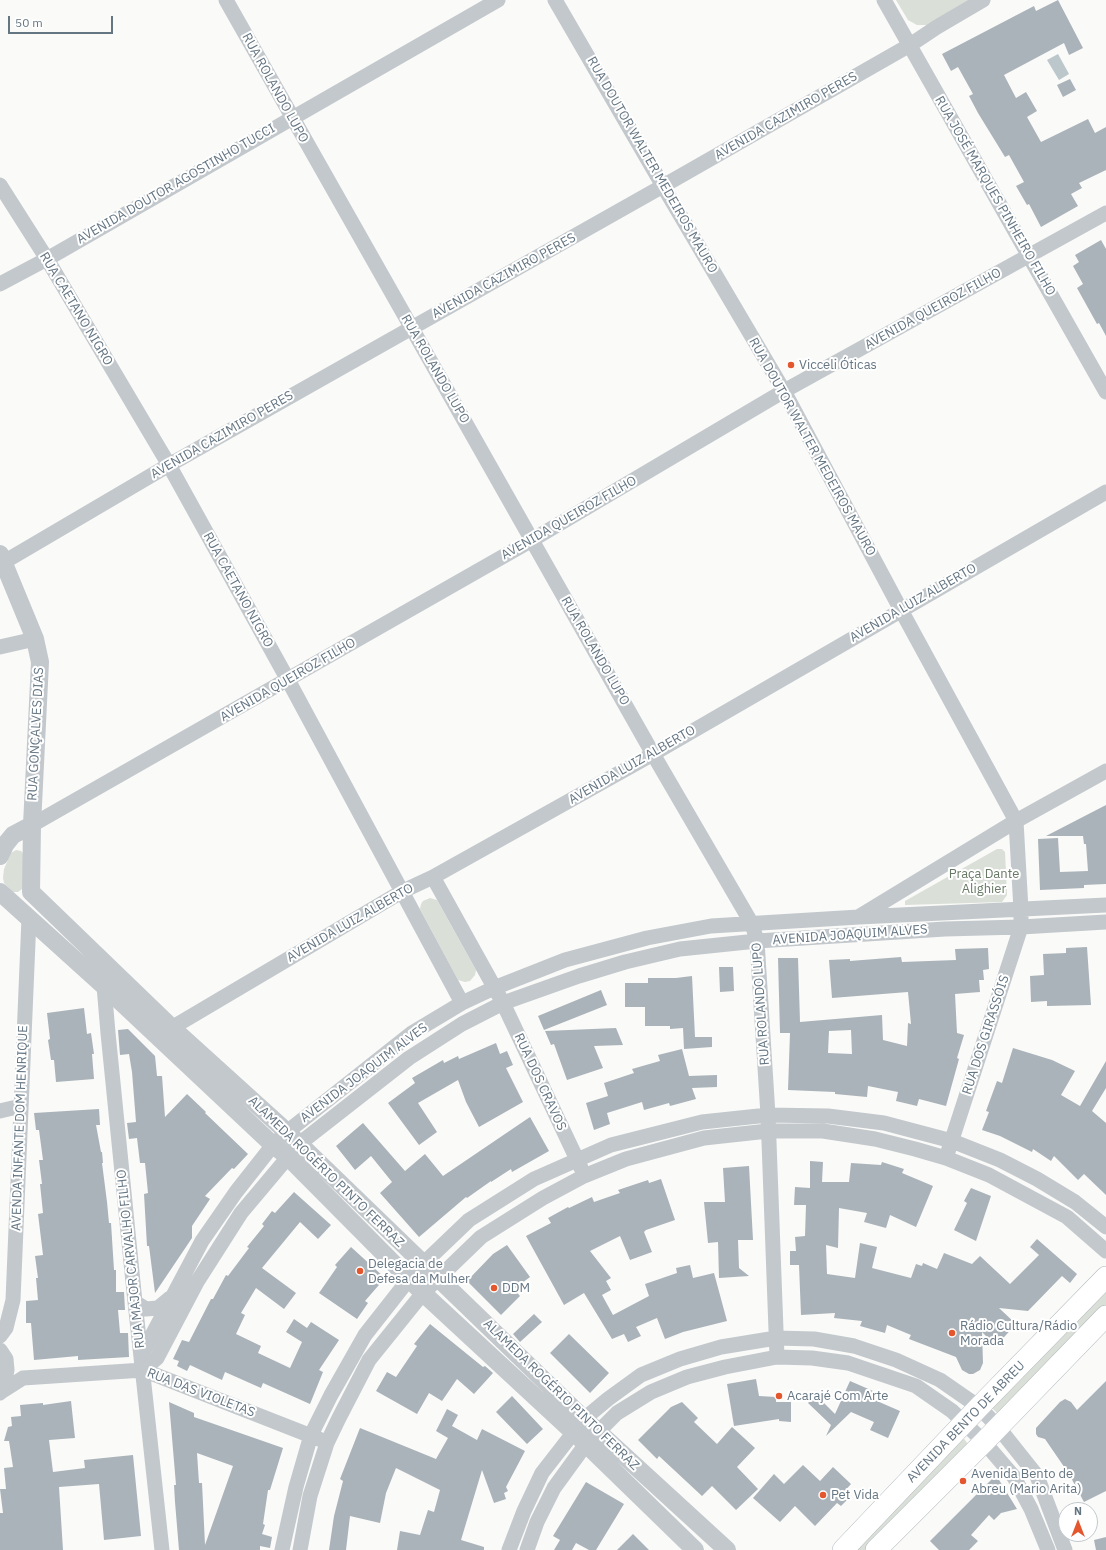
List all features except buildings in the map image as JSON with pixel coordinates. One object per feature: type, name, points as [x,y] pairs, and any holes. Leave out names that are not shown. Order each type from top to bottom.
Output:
[{"type":"main road","name":"AVENIDA BENTO DE ABREU","points":[[843,1550],[978,1407],[1106,1277]]},
{"type":"main road","name":"AVENIDA BENTO DE ABREU","points":[[876,1550],[984,1442],[1106,1316]]},
{"type":"street","name":"RUA ROLANDO LUPO","points":[[226,0],[653,754],[752,924],[758,941],[768,1115],[777,1356]]},
{"type":"street","name":"AVENIDA DOUTOR AGOSTINHO TUCCI","points":[[0,284],[47,259],[498,0]]},
{"type":"street","name":"RUA DOUTOR WALTER MEDEIROS MAURO","points":[[555,0],[784,391],[1016,821],[1021,910]]},
{"type":"street","name":"RUA JOSÉ MARQUES PINHEIRO FILHO","points":[[884,0],[1106,392]]},
{"type":"street","name":"AVENIDA CAZIMIRO PERES","points":[[2,558],[663,186],[910,45],[936,27],[983,0]]},
{"type":"street","name":"RUA CAETANO NIGRO","points":[[0,185],[47,259],[169,465],[403,891],[462,1003]]},
{"type":"street","name":"AVENIDA QUEIROZ FILHO","points":[[32,825],[532,540],[784,391],[1106,213]]},
{"type":"street","name":"AVENIDA LUIZ ALBERTO","points":[[164,1032],[403,891],[433,877],[653,754],[1106,492]]},
{"type":"street","name":"RUA GONÇALVES DIAS","points":[[2,558],[35,639],[40,662],[32,825],[31,892]]},
{"type":"street","points":[[0,647],[35,639]]},
{"type":"street","points":[[859,916],[1016,821],[1106,771]]},
{"type":"street","points":[[0,856],[5,845],[12,836],[32,825]]},
{"type":"street","points":[[433,877],[494,988]]},
{"type":"street","points":[[6,898],[23,900],[31,892]]},
{"type":"street","name":"ALAMEDA ROGÉRIO PINTO FERRAZ","points":[[31,892],[111,968],[164,1032]]},
{"type":"street","name":"ALAMEDA ROGÉRIO PINTO FERRAZ","points":[[6,898],[104,986],[164,1032],[286,1144],[438,1277],[578,1426]]},
{"type":"street","name":"AVENIDA JOAQUIM ALVES","points":[[142,1363],[172,1296],[202,1241],[236,1192],[286,1144],[412,1032],[462,1003],[494,988],[565,960],[647,938],[711,926],[859,916],[1021,910],[1106,905]]},
{"type":"street","name":"RUA DOS GIRASSÓIS","points":[[946,1158],[1021,927],[1021,910]]},
{"type":"street","name":"AVENDA INFANTE DOM HENRIQUE","points":[[0,1336],[6,1328],[12,1300],[29,918]]},
{"type":"street","name":"AVENIDA JOAQUIM ALVES","points":[[142,1363],[156,1358],[197,1282],[286,1144],[409,1058],[462,1024],[503,1003],[624,962],[680,949],[758,941],[945,929],[1021,927],[1106,922]]},
{"type":"street","name":"RUA MAJOR CARVALHO FILHO","points":[[111,968],[104,986],[135,1302],[162,1550]]},
{"type":"street","name":"RUA DOS CRAVOS","points":[[494,988],[503,1003],[584,1176]]},
{"type":"street","points":[[0,1111],[21,1106]]},
{"type":"street","points":[[282,1550],[296,1487],[311,1435],[365,1335],[409,1279],[469,1220],[534,1179],[577,1159],[611,1146],[702,1122],[768,1115],[828,1116],[884,1123],[952,1141],[1000,1160],[1038,1179],[1075,1202],[1106,1227]]},
{"type":"street","points":[[300,1550],[310,1496],[327,1443],[369,1360],[423,1293],[481,1237],[543,1198],[584,1176],[626,1159],[704,1138],[768,1131],[823,1131],[875,1139],[946,1158],[989,1175],[1067,1217],[1106,1251]]},
{"type":"street","name":"ALAMEDA ROGÉRIO PINTO FERRAZ","points":[[286,1144],[423,1293],[592,1438],[727,1550]]},
{"type":"street","name":"AVENIDA JOAQUIM ALVES","points":[[135,1302],[146,1309],[158,1308],[172,1296]]},
{"type":"street","points":[[509,1550],[524,1511],[542,1472],[578,1426],[608,1399],[641,1375],[680,1359],[721,1347],[776,1338],[821,1340],[854,1346],[896,1360],[940,1380],[978,1407],[998,1427],[1038,1476],[1066,1550]]},
{"type":"street","points":[[3,1354],[22,1378]]},
{"type":"street","points":[[0,1393],[5,1381],[7,1370],[3,1354]]},
{"type":"street","points":[[527,1550],[537,1522],[554,1488],[592,1438],[617,1413],[651,1392],[687,1377],[725,1366],[777,1356],[812,1358],[848,1363],[879,1372],[916,1386],[952,1410],[984,1442],[1014,1477],[1031,1509],[1048,1550]]},
{"type":"street","name":"RUA DAS VIOLETAS","points":[[0,1393],[22,1378],[142,1363],[327,1443]]},
{"type":"street","name":"ALAMEDA ROGÉRIO PINTO FERRAZ","points":[[592,1438],[695,1550]]},
{"type":"green space","points":[[896,0],[971,0],[928,25],[917,25],[908,20]]},
{"type":"green space","name":"Praça Dante Alighier","points":[[997,849],[1002,849],[1005,852],[1007,895],[1002,902],[905,905],[905,901]]},
{"type":"green space","points":[[16,850],[21,851],[25,856],[22,889],[18,892],[13,892],[4,883],[3,878],[4,869],[11,853]]},
{"type":"green space","points":[[430,898],[437,900],[476,970],[475,975],[470,981],[465,982],[458,980],[420,909],[423,901]]},
{"type":"green space","points":[[1106,1285],[1106,1306],[999,1415],[992,1408]]},
{"type":"green space","points":[[964,1439],[968,1444],[870,1550],[854,1550],[957,1442]]},
{"type":"shaded area","points":[[1058,54],[1069,74],[1059,80],[1047,60]]},
{"type":"place","name":"Vicceli Óticas","points":[[791,365]]},
{"type":"place","name":"Delegacia de Defesa da Mulher","points":[[360,1271]]},
{"type":"place","name":"DDM","points":[[494,1288]]},
{"type":"place","name":"Rádio Cultura/Rádio Morada","points":[[952,1333]]},
{"type":"place","name":"Acarajé Com Arte","points":[[779,1396]]},
{"type":"place","name":"Avenida Bento de Abreu (Mario Arita)","points":[[963,1481]]},
{"type":"place","name":"Pet Vida","points":[[823,1495]]}]
